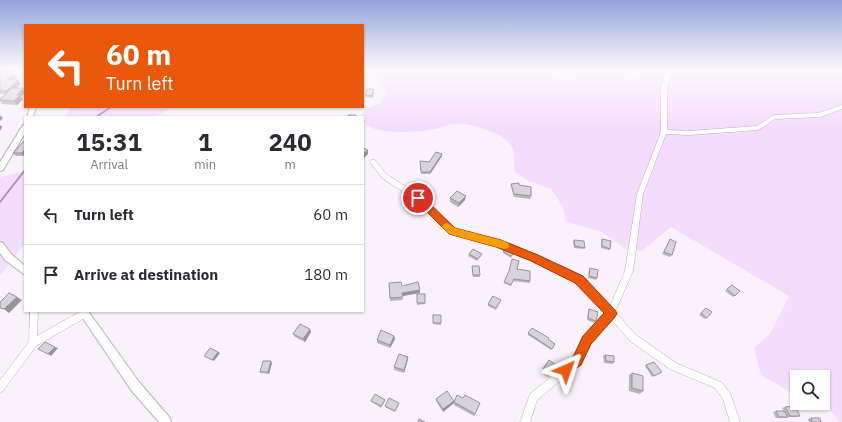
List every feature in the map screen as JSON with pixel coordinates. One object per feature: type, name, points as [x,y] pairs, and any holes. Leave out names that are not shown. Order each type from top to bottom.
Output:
[{"type":"street","points":[[525,422],[533,398],[577,361],[587,340],[612,313],[630,271],[640,194],[664,132],[664,90]]},
{"type":"street","points":[[664,132],[689,133],[758,128],[774,117],[820,115],[842,107]]},
{"type":"street","points":[[0,168],[24,129]]},
{"type":"street","points":[[373,162],[384,176],[418,198],[452,232],[498,243],[535,258],[579,280],[612,313],[633,338],[674,366],[718,385],[727,396],[735,422]]},
{"type":"street","points":[[0,246],[8,257],[24,270]]},
{"type":"street","points":[[33,343],[34,312]]},
{"type":"street","points":[[0,388],[33,343],[84,312],[135,386],[166,422]]},
{"type":"shaded area","points":[[385,90],[842,90],[842,422],[840,422],[829,410],[830,370],[790,370],[790,392],[761,375],[754,348],[770,334],[789,296],[671,227],[642,251],[626,249],[602,232],[566,222],[563,207],[551,189],[528,181],[514,171],[514,149],[506,140],[488,130],[466,124],[449,124],[441,128],[421,131],[383,131],[366,124],[364,116],[361,116],[364,110],[380,103],[387,93]]},
{"type":"shaded area","points":[[70,108],[171,108],[157,116],[66,116]]},
{"type":"shaded area","points":[[24,171],[24,244],[0,276],[0,177]]},
{"type":"building","points":[[10,90],[22,90],[17,95],[20,95],[14,101],[0,99]]},
{"type":"building","points":[[367,90],[374,90],[372,96],[365,95]]},
{"type":"building","points":[[24,141],[24,150],[22,153],[13,153]]},
{"type":"building","points":[[436,152],[442,154],[430,172],[421,172],[420,161],[429,162]]},
{"type":"building","points":[[519,183],[519,185],[531,187],[531,196],[514,194],[511,184]]},
{"type":"building","points":[[457,191],[466,196],[459,203],[450,198]]},
{"type":"building","points":[[602,239],[611,241],[610,249],[602,246]]},
{"type":"building","points":[[670,239],[676,242],[672,255],[664,252]]},
{"type":"building","points":[[574,240],[584,241],[585,248],[575,246]]},
{"type":"building","points":[[473,249],[482,254],[478,259],[469,254]]},
{"type":"building","points":[[505,249],[514,252],[511,256],[503,251]]},
{"type":"building","points":[[512,259],[519,261],[517,269],[530,271],[530,281],[514,279],[511,285],[504,282]]},
{"type":"building","points":[[472,266],[479,266],[480,275],[473,275]]},
{"type":"building","points":[[590,268],[598,270],[597,278],[589,276]]},
{"type":"building","points":[[401,282],[402,286],[418,282],[420,290],[402,293],[403,297],[390,298],[389,283]]},
{"type":"building","points":[[732,285],[740,291],[735,296],[727,289]]},
{"type":"building","points":[[9,293],[17,297],[4,309],[0,308],[0,302]]},
{"type":"building","points":[[417,294],[425,294],[425,303],[417,303]]},
{"type":"building","points":[[493,296],[501,300],[496,308],[488,304]]},
{"type":"building","points":[[706,308],[712,312],[707,318],[701,313]]},
{"type":"building","points":[[589,309],[598,312],[596,321],[588,318]]},
{"type":"building","points":[[433,315],[441,315],[441,323],[433,323]]},
{"type":"building","points":[[300,324],[310,329],[303,339],[293,334]]},
{"type":"building","points":[[532,328],[549,338],[548,339],[555,344],[552,349],[528,333]]},
{"type":"building","points":[[381,330],[394,336],[390,345],[377,340]]},
{"type":"building","points":[[45,342],[55,347],[48,354],[38,349]]},
{"type":"building","points":[[210,348],[218,352],[212,360],[204,356]]},
{"type":"building","points":[[399,354],[408,357],[404,370],[394,367]]},
{"type":"building","points":[[605,355],[614,356],[614,362],[606,361]]},
{"type":"building","points":[[549,360],[559,367],[550,374],[543,369]]},
{"type":"building","points":[[263,361],[271,361],[268,372],[260,372]]},
{"type":"building","points":[[654,362],[662,372],[654,376],[646,365]]},
{"type":"building","points":[[632,373],[643,376],[643,391],[632,388]]},
{"type":"building","points":[[447,391],[454,401],[443,409],[436,399]]},
{"type":"building","points":[[375,394],[385,400],[381,406],[371,401]]},
{"type":"building","points":[[457,395],[463,398],[465,395],[480,403],[475,414],[454,402]]},
{"type":"building","points":[[389,398],[399,403],[395,411],[385,406]]},
{"type":"building","points":[[790,406],[790,410],[797,410],[800,416],[790,416],[785,407]]},
{"type":"building","points":[[776,411],[784,411],[788,417],[779,417]]},
{"type":"building","points":[[811,418],[820,418],[821,422],[812,422]]},
{"type":"building","points":[[419,419],[425,422],[418,422]]},
{"type":"waterway","points":[[98,116],[110,108]]},
{"type":"waterway","points":[[0,202],[24,171]]},
{"type":"slow traffic","points":[[447,227],[452,232],[504,245]]},
{"type":"route","points":[[418,198],[452,232],[498,243],[535,258],[579,280],[599,302],[612,313],[587,340],[577,361],[566,370]]}]
